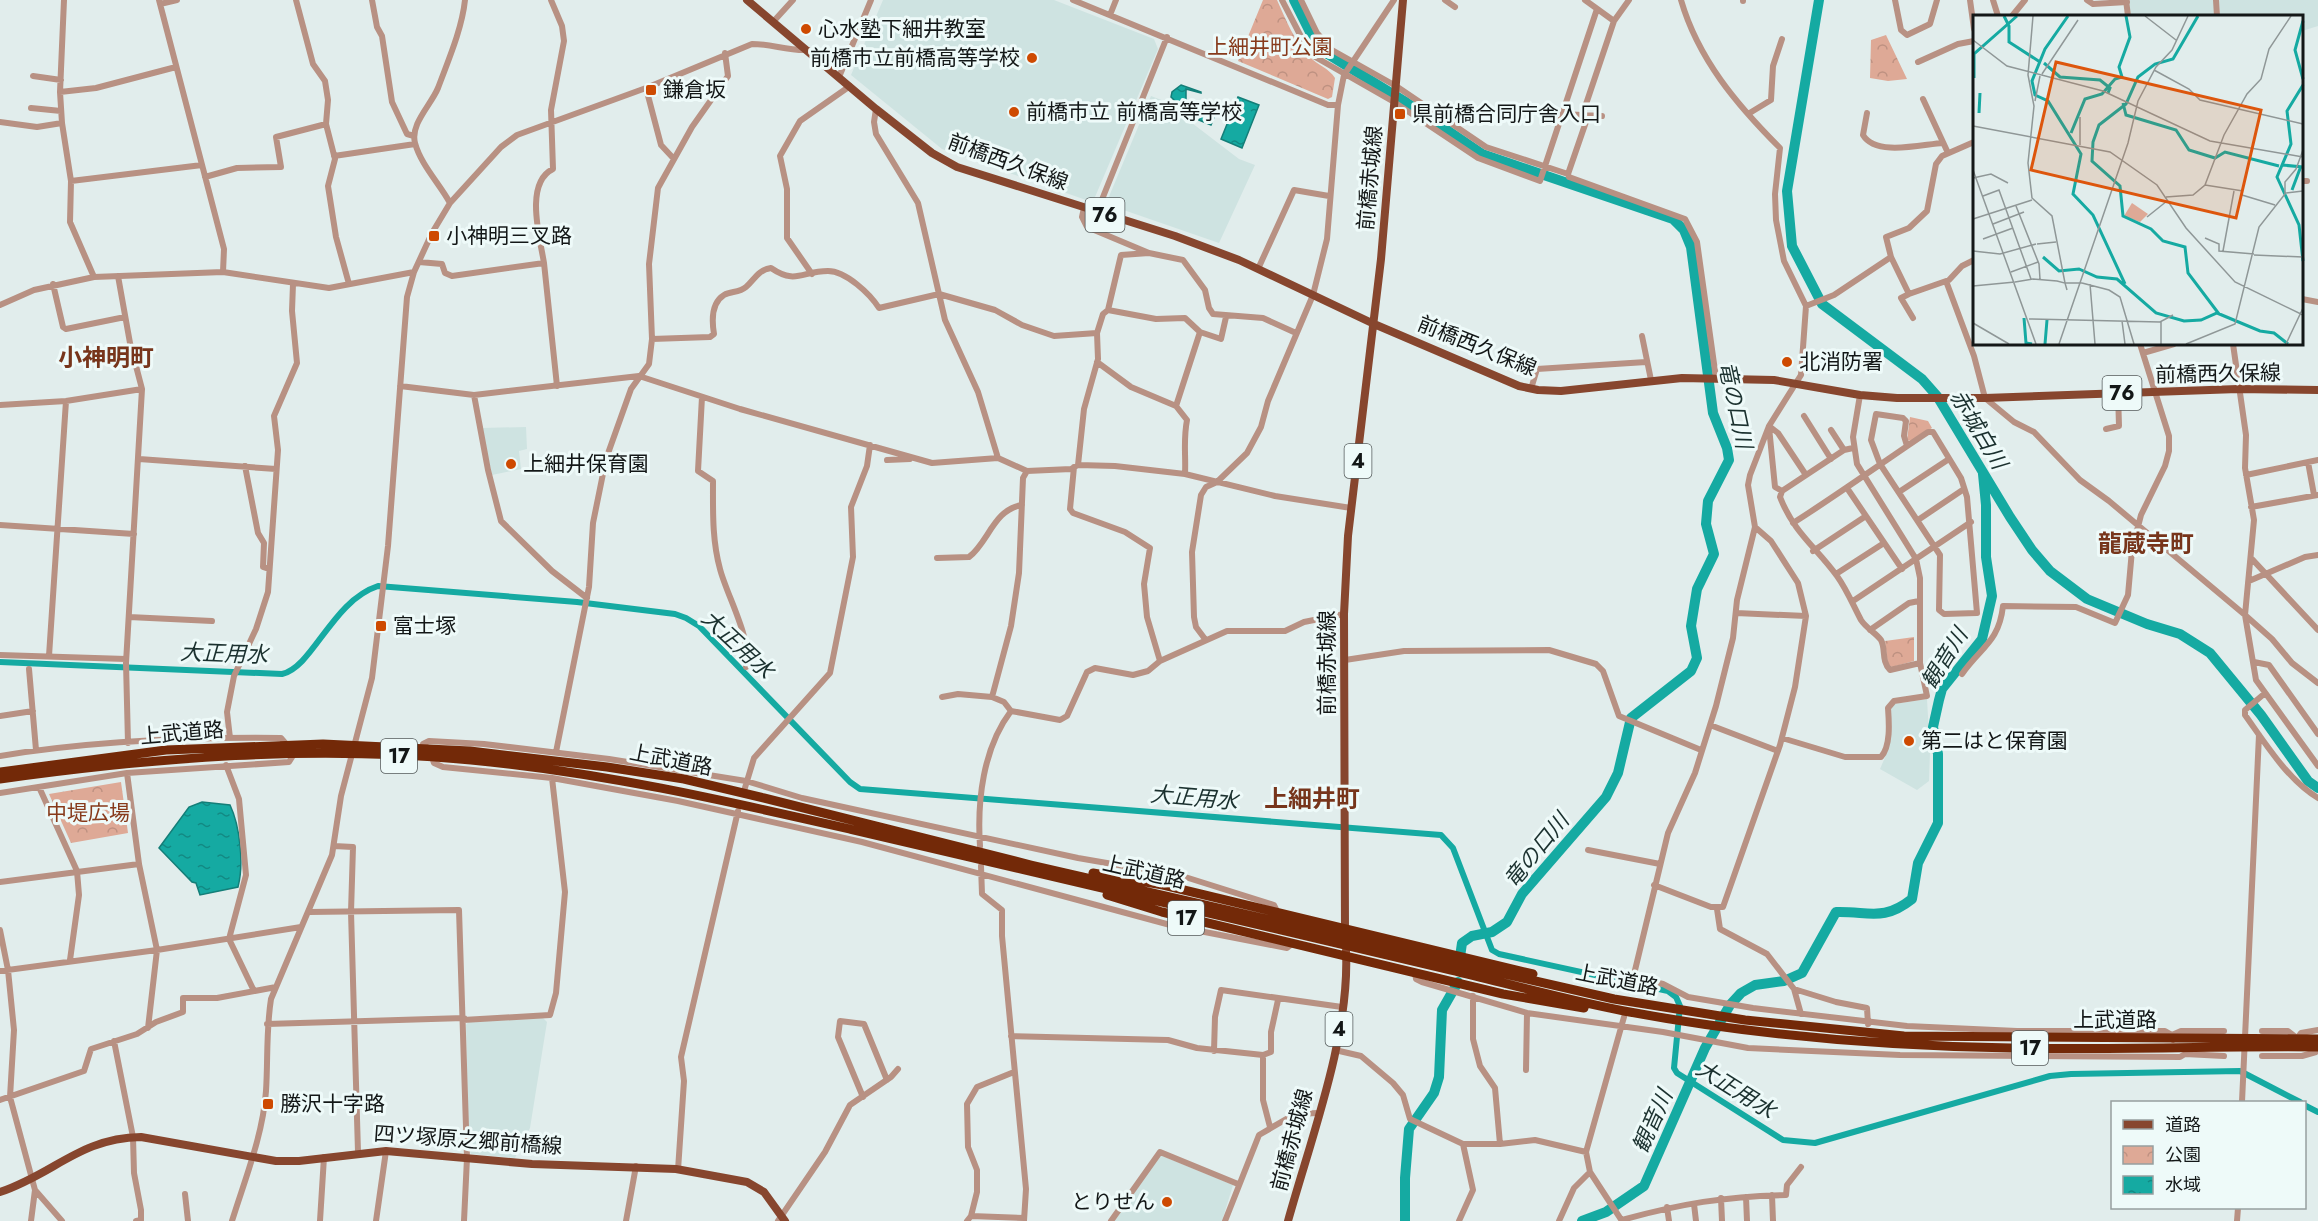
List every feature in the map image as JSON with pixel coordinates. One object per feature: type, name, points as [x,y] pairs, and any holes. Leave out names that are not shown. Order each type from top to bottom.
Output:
[{"type":"highway","name":"上武道路","points":[[0,772],[166,750],[286,745],[354,749],[605,776],[1030,868],[1455,967],[1474,967],[1615,999],[1711,1015],[1904,1036],[2244,1042],[2296,1042],[2318,1039]]},
{"type":"highway","name":"上武道路","points":[[0,779],[181,758],[294,754],[354,749],[423,748],[530,757],[684,779],[1030,868]]},
{"type":"highway","name":"17","points":[[1030,868],[1163,885],[1449,954],[1474,967]]},
{"type":"highway","name":"17","points":[[1030,868],[1162,912],[1292,944],[1541,1002],[1621,1013]]},
{"type":"highway","name":"上武道路","points":[[1474,967],[1621,1013],[1743,1031],[1843,1041],[1942,1047],[2172,1040],[2186,1051],[2244,1042]]},
{"type":"highway","name":"上武道路","points":[[2296,1042],[2316,1050]]},
{"type":"main road","name":"前橋西久保線","points":[[747,0],[809,50],[876,109],[932,153],[957,166],[1175,236],[1258,269],[1374,324],[1531,389],[1561,391],[1651,380],[1715,378],[1774,380],[1860,395],[1918,398],[1985,398],[2238,389],[2318,390]]},
{"type":"main road","name":"4","points":[[1394,101],[1403,0]]},
{"type":"main road","name":"前橋赤城線","points":[[1288,1221],[1335,1050],[1342,1007],[1346,957],[1344,614],[1351,508],[1374,324],[1394,101]]},
{"type":"main road","name":"四ツ塚原之郷前橋線","points":[[0,1192],[31,1180],[90,1145],[133,1137],[182,1142],[251,1157],[288,1161],[358,1152],[386,1151],[532,1164],[636,1166],[678,1170],[747,1182],[764,1192],[781,1219]]},
{"type":"street","points":[[64,0],[60,92],[62,123],[71,181],[70,222],[94,277]]},
{"type":"street","points":[[177,0],[160,2],[224,249],[223,272]]},
{"type":"street","points":[[296,0],[313,64],[325,81],[328,100],[326,124],[334,156],[327,186],[336,237],[349,284]]},
{"type":"street","points":[[372,0],[377,27],[382,36],[392,102],[407,134],[414,136]]},
{"type":"street","points":[[450,203],[415,144],[414,136],[420,119],[437,91],[465,0]]},
{"type":"street","points":[[551,0],[562,26],[564,41],[551,121],[553,169],[545,175],[535,196],[557,386]]},
{"type":"street","points":[[773,22],[793,0]]},
{"type":"street","points":[[839,77],[871,0]]},
{"type":"street","points":[[1073,0],[1328,105],[1338,105]]},
{"type":"street","points":[[1110,15],[1116,0]]},
{"type":"street","points":[[1282,0],[1310,54],[1394,101],[1478,158],[1541,179],[1597,9]]},
{"type":"street","points":[[1301,0],[1317,33],[1332,50],[1396,87],[1486,147],[1544,168],[1568,174],[1569,177],[1685,219],[1697,242],[1715,378]]},
{"type":"street","points":[[1204,639],[1196,627],[1194,617],[1192,552],[1201,495],[1206,487],[1217,482],[1247,453],[1261,427],[1268,401],[1313,295],[1327,239],[1338,105],[1344,75],[1394,0]]},
{"type":"street","points":[[1445,0],[1455,7]]},
{"type":"street","points":[[1568,174],[1614,21],[1629,0]]},
{"type":"street","points":[[1681,0],[1689,24],[1723,86],[1780,148],[1775,194],[1776,220],[1784,261],[1807,305],[1801,375],[1769,426],[1750,475],[1748,485],[1755,527],[1736,613],[1733,638],[1695,773],[1668,833],[1654,885],[1633,984],[1663,984],[1688,997],[1868,1023],[1983,1030],[2164,1031],[2172,1040],[2181,1031],[2224,1031]]},
{"type":"street","points":[[1895,0],[1901,30],[1907,34],[1930,24],[1934,1]]},
{"type":"street","points":[[1970,0],[1973,22]]},
{"type":"street","points":[[1993,0],[1998,15]]},
{"type":"street","points":[[2013,15],[2025,0]]},
{"type":"street","points":[[2088,0],[2093,4],[2126,1]]},
{"type":"street","points":[[2216,0],[2217,15]]},
{"type":"street","points":[[1588,1],[1614,21]]},
{"type":"street","points":[[1097,212],[1167,37]]},
{"type":"street","points":[[1748,114],[1771,100],[1773,66],[1782,39]]},
{"type":"street","points":[[1918,62],[1958,44],[1973,40]]},
{"type":"street","points":[[232,1221],[259,1131],[266,1092],[267,1024],[276,987],[309,912],[334,846],[341,796],[372,678],[384,580],[407,297],[414,272],[450,203],[501,147],[528,129],[646,88],[725,53],[752,44],[765,44],[787,51],[809,50]]},
{"type":"street","points":[[556,752],[587,599],[593,523],[606,459],[631,389],[650,364],[652,339],[649,264],[658,188],[674,159],[728,76],[725,53]]},
{"type":"street","points":[[60,92],[96,88],[176,67]]},
{"type":"street","points":[[33,76],[61,80]]},
{"type":"street","points":[[812,274],[787,238],[787,189],[780,156],[800,121],[850,86]]},
{"type":"street","points":[[646,88],[661,145],[674,159]]},
{"type":"street","points":[[1923,99],[1948,153]]},
{"type":"street","points":[[31,108],[61,111]]},
{"type":"street","points":[[876,109],[874,122],[876,134],[918,203],[945,321],[978,393],[998,458]]},
{"type":"street","points":[[1867,113],[1863,135],[1866,141],[1879,146],[1910,148],[1943,143]]},
{"type":"street","points":[[1562,114],[1602,116]]},
{"type":"street","points":[[0,122],[37,127],[62,123]]},
{"type":"street","points":[[205,177],[237,168],[281,167],[276,136],[326,124]]},
{"type":"street","points":[[1909,294],[1891,257],[1886,237],[1909,228],[1927,211],[1936,164],[1948,153],[1973,142]]},
{"type":"street","points":[[334,156],[415,144]]},
{"type":"street","points":[[71,181],[202,165]]},
{"type":"street","points":[[1258,269],[1294,190],[1329,196]]},
{"type":"street","points":[[1084,208],[1082,217],[1087,227],[1149,253],[1183,260],[1205,290],[1209,308],[1213,314],[1226,317],[1263,318],[1296,333]]},
{"type":"street","points":[[1149,253],[1121,255],[1108,310],[1103,314],[1097,333],[1097,362],[1084,409],[1070,509],[1073,513],[1125,532],[1150,548],[1144,584],[1147,617],[1160,661]]},
{"type":"street","points":[[1807,305],[1834,295],[1891,257]]},
{"type":"street","points":[[1913,318],[1901,298],[1946,281],[1955,276],[1962,266],[1973,260]]},
{"type":"street","points":[[419,262],[442,264],[445,273],[452,276],[544,262]]},
{"type":"street","points":[[652,339],[710,337],[714,334],[712,316],[725,294],[744,289],[762,269],[771,268],[785,278],[837,271],[864,288],[879,308],[939,294],[995,310],[1022,325],[1054,336],[1097,333]]},
{"type":"street","points":[[0,305],[16,296],[53,284],[94,277],[223,272],[329,288],[414,272]]},
{"type":"street","points":[[118,276],[142,388],[126,661],[128,743]]},
{"type":"street","points":[[1946,281],[1974,356],[1985,398],[2014,422],[2034,432],[2060,462],[2246,615],[2272,639],[2292,663],[2318,683]]},
{"type":"street","points":[[53,284],[63,327],[66,329],[125,317]]},
{"type":"street","points":[[230,738],[227,712],[234,676],[256,629],[268,592],[278,450],[274,416],[297,363],[292,311],[293,284]]},
{"type":"street","points":[[2303,299],[2318,302]]},
{"type":"street","points":[[1108,310],[1156,319],[1185,318],[1200,332],[1221,339],[1226,317]]},
{"type":"street","points":[[1176,406],[1200,332]]},
{"type":"street","points":[[1642,336],[1651,380]]},
{"type":"street","points":[[1962,674],[1992,640],[2001,625],[2003,606],[2076,607],[2115,623],[2127,597],[2132,550],[2141,515],[2169,450],[2169,436],[2140,345]]},
{"type":"street","points":[[2143,353],[2171,345]]},
{"type":"street","points":[[2233,345],[2246,435],[2246,475],[2254,520],[2246,615],[2256,680],[2264,695],[2318,766]]},
{"type":"street","points":[[1097,362],[1131,387],[1176,406],[1187,420],[1182,444],[1186,455],[1185,474]]},
{"type":"street","points":[[1531,389],[1537,369],[1646,362]]},
{"type":"street","points":[[400,386],[474,395],[639,376],[702,397],[932,463],[998,458],[1027,471],[1076,466],[1115,466],[1185,474],[1351,508]]},
{"type":"street","points":[[0,405],[66,401],[142,388]]},
{"type":"street","points":[[2106,429],[2119,426],[2118,393]]},
{"type":"street","points":[[474,395],[488,470],[501,521],[552,571],[587,599]]},
{"type":"street","points":[[1782,738],[1845,758],[1881,758],[1885,753],[1889,729],[1888,708],[1894,701],[1927,696],[1920,663],[1920,578],[1916,559],[1864,477],[1853,448],[1860,395]]},
{"type":"street","points":[[702,397],[698,471],[713,481],[714,539],[720,570],[744,639],[746,667]]},
{"type":"street","points":[[49,656],[66,401]]},
{"type":"street","points":[[1793,523],[1864,477],[1880,464],[1907,446],[1928,432],[1933,432],[1964,489],[1971,522],[1977,612],[1944,614],[1939,610],[1940,555],[1880,464],[1871,440],[1876,414],[1903,418],[1906,421],[1904,436],[1907,446]]},
{"type":"street","points":[[1804,416],[1831,459]]},
{"type":"street","points":[[1769,426],[1778,433],[1806,475]]},
{"type":"street","points":[[1769,426],[1775,487],[1782,491]]},
{"type":"street","points":[[1831,430],[1844,450]]},
{"type":"street","points":[[744,791],[754,758],[830,674],[853,557],[851,507],[867,466],[870,446]]},
{"type":"street","points":[[1853,448],[1844,450],[1782,491],[1780,497],[1793,523],[1814,551],[1836,574],[1853,601],[1862,621],[1882,642],[1883,656],[1890,670],[1920,663]]},
{"type":"street","points":[[887,460],[914,458]]},
{"type":"street","points":[[139,459],[276,469]]},
{"type":"street","points":[[1899,492],[1949,459]]},
{"type":"street","points":[[2246,475],[2318,459]]},
{"type":"street","points":[[2251,507],[2316,495],[2308,462]]},
{"type":"street","points":[[245,466],[255,508],[258,533],[264,543],[263,567],[269,569]]},
{"type":"street","points":[[992,697],[1011,626],[1019,573],[1023,478],[1027,471]]},
{"type":"street","points":[[1847,488],[1902,569]]},
{"type":"street","points":[[1918,520],[1964,489]]},
{"type":"street","points":[[937,558],[969,557],[1002,517],[1016,506],[1022,506]]},
{"type":"street","points":[[1814,551],[1866,516]]},
{"type":"street","points":[[1853,601],[1971,522]]},
{"type":"street","points":[[0,525],[134,534]]},
{"type":"street","points":[[1717,909],[1725,904],[1782,738],[1795,687],[1806,616],[1798,583],[1771,541],[1755,527]]},
{"type":"street","points":[[1836,574],[1884,543]]},
{"type":"street","points":[[2249,581],[2305,557],[2318,555]]},
{"type":"street","points":[[2252,559],[2318,630]]},
{"type":"street","points":[[1870,630],[1909,603],[1919,601]]},
{"type":"street","points":[[1736,613],[1806,616]]},
{"type":"street","points":[[942,697],[958,694],[992,697],[1011,711],[1060,720],[1067,716],[1087,672],[1095,669],[1133,675],[1148,671],[1160,661],[1204,639],[1227,631],[1285,631],[1304,622],[1344,614]]},
{"type":"street","points":[[129,617],[212,621]]},
{"type":"street","points":[[1345,660],[1404,651],[1549,650],[1596,664],[1603,671],[1619,716],[1701,750]]},
{"type":"street","points":[[0,655],[126,661]]},
{"type":"street","points":[[2254,662],[2270,665],[2318,734]]},
{"type":"street","points":[[29,669],[36,750]]},
{"type":"street","points":[[2264,695],[2245,710],[2245,715],[2259,735],[2308,792],[2318,798]]},
{"type":"street","points":[[0,716],[33,711]]},
{"type":"street","points":[[980,846],[980,795],[999,730],[1011,711]]},
{"type":"street","points":[[1710,726],[1778,751]]},
{"type":"street","points":[[2242,1101],[2259,735]]},
{"type":"street","points":[[0,756],[36,750],[230,738],[281,738],[286,745]]},
{"type":"street","points":[[423,748],[423,744],[429,741],[556,752],[746,781],[802,798],[1078,858],[1182,876],[1274,905],[1278,913]]},
{"type":"street","points":[[0,793],[127,773],[289,762],[294,754]]},
{"type":"street","points":[[432,757],[434,763],[443,767],[552,778],[738,811],[852,839],[1196,931],[1287,948],[1292,944]]},
{"type":"street","points":[[226,765],[239,799],[246,875],[229,939],[254,992]]},
{"type":"street","points":[[127,773],[139,864],[157,950],[147,1028]]},
{"type":"street","points":[[267,1024],[550,1015],[556,993],[565,892],[552,778]]},
{"type":"street","points":[[39,787],[77,871],[79,895],[70,960]]},
{"type":"street","points":[[678,1170],[684,1081],[681,1057],[738,811]]},
{"type":"street","points":[[334,846],[353,847],[351,912],[358,1152]]},
{"type":"street","points":[[1588,850],[1660,864]]},
{"type":"street","points":[[0,882],[139,864]]},
{"type":"street","points":[[981,866],[982,894],[1002,910],[1014,1072],[1026,1189],[1024,1220],[969,1219],[976,1202],[977,1170],[968,1147],[968,1104],[977,1087],[1014,1072]]},
{"type":"street","points":[[1654,885],[1717,909]]},
{"type":"street","points":[[1717,909],[1720,930],[1767,954],[1792,986],[1801,1014]]},
{"type":"street","points":[[309,912],[459,910],[464,1019],[466,1158],[464,1221]]},
{"type":"street","points":[[0,971],[157,950],[301,927]]},
{"type":"street","points":[[0,930],[8,970],[14,1030],[10,1097],[35,1190],[62,1221]]},
{"type":"street","points":[[1415,973],[1416,979],[1527,1012],[1748,1048],[2057,1057],[2180,1057],[2186,1051],[2224,1056]]},
{"type":"street","points":[[1792,986],[1836,1002],[1867,1008],[1868,1030]]},
{"type":"street","points":[[0,1100],[84,1071],[92,1049],[183,1012],[183,998],[217,998],[276,987]]},
{"type":"street","points":[[1214,1051],[1215,1017],[1221,990],[1278,1000],[1342,1007]]},
{"type":"street","points":[[1473,996],[1473,1040],[1480,1066],[1495,1088],[1500,1144]]},
{"type":"street","points":[[1011,1036],[1168,1040],[1214,1051],[1263,1055],[1271,1052],[1271,1032],[1278,1000]]},
{"type":"street","points":[[1526,1070],[1527,1012]]},
{"type":"street","points":[[1621,1013],[1621,1027],[1586,1152],[1590,1172],[1622,1220],[1667,1207],[1720,1198],[1786,1195],[1787,1185],[1801,1167]]},
{"type":"street","points":[[863,1097],[838,1037],[840,1021],[864,1024],[887,1080]]},
{"type":"street","points":[[2262,1031],[2288,1031],[2296,1042],[2301,1032],[2318,1030]]},
{"type":"street","points":[[114,1041],[133,1137],[134,1173],[141,1210],[141,1220],[136,1221]]},
{"type":"street","points":[[1335,1050],[1361,1056],[1393,1083],[1403,1095],[1410,1119],[1416,1124],[1463,1144],[1500,1144],[1535,1140],[1586,1152]]},
{"type":"street","points":[[2262,1056],[2307,1056],[2316,1050]]},
{"type":"street","points":[[1263,1055],[1263,1100],[1270,1127]]},
{"type":"street","points":[[781,1219],[825,1152],[850,1105],[887,1080],[898,1069]]},
{"type":"street","points":[[1225,1221],[1259,1135],[1295,1114],[1318,1113]]},
{"type":"street","points":[[1458,1221],[1473,1190],[1463,1144]]},
{"type":"street","points":[[376,1221],[386,1151]]},
{"type":"street","points":[[1111,1221],[1160,1152],[1238,1184]]},
{"type":"street","points":[[320,1221],[324,1157]]},
{"type":"street","points":[[626,1221],[636,1166]]},
{"type":"street","points":[[1560,1221],[1574,1188],[1590,1172]]},
{"type":"street","points":[[31,1221],[35,1190]]},
{"type":"street","points":[[185,1194],[188,1221]]},
{"type":"street","points":[[1772,1196],[1773,1221]]},
{"type":"street","points":[[1746,1197],[1748,1221]]},
{"type":"street","points":[[1720,1198],[1722,1221]]},
{"type":"street","points":[[1694,1203],[1696,1221]]},
{"type":"street","points":[[1667,1207],[1669,1221]]},
{"type":"shaded area","name":"前橋市立 前橋高等学校","points":[[883,0],[1054,0],[1154,39],[1158,49],[1095,197],[1086,200],[942,149],[851,75]]},
{"type":"shaded area","points":[[2128,0],[2214,0],[2215,15],[2131,15]]},
{"type":"shaded area","points":[[2219,0],[2318,0],[2318,26],[2303,31],[2303,15],[2220,15]]},
{"type":"shaded area","points":[[1151,96],[1190,111],[1188,120],[1239,159],[1255,165],[1219,243],[1112,206],[1108,199]]},
{"type":"shaded area","points":[[526,427],[527,449],[519,451],[521,469],[492,475],[482,428]]},
{"type":"shaded area","name":"第二はと保育園","points":[[1927,699],[1929,781],[1917,790],[1880,769],[1886,755],[1891,707],[1894,704]]},
{"type":"shaded area","points":[[543,1018],[547,1022],[530,1128],[515,1158],[471,1154],[469,1149],[466,1025],[469,1021]]},
{"type":"shaded area","points":[[1160,1155],[1233,1185],[1222,1221],[1114,1221]]},
{"type":"green space","name":"上細井町公園","points":[[1263,0],[1277,0],[1304,51],[1335,78],[1332,97],[1328,99],[1238,61]]},
{"type":"green space","points":[[1886,35],[1907,79],[1888,81],[1870,78],[1871,40]]},
{"type":"green space","points":[[1910,417],[1928,421],[1932,428],[1911,441],[1907,440]]},
{"type":"green space","points":[[1914,637],[1914,661],[1892,667],[1888,665],[1885,641]]},
{"type":"green space","name":"中堤広場","points":[[121,782],[128,833],[71,843],[49,794]]},
{"type":"water","points":[[1181,85],[1201,93],[1186,89],[1186,100],[1176,102],[1171,97],[1172,92]]},
{"type":"water","points":[[1238,97],[1259,105],[1242,148],[1221,139]]},
{"type":"water","points":[[1208,100],[1219,105],[1211,125],[1199,120]]},
{"type":"water","points":[[202,802],[230,805],[239,834],[241,867],[238,887],[200,895],[196,883],[192,882],[159,848],[189,807]]},
{"type":"waterway","name":"竜の口川","points":[[1294,0],[1314,40],[1326,53],[1404,101],[1482,154],[1673,219],[1684,230],[1691,247],[1713,413],[1727,448],[1729,460],[1708,501],[1706,524],[1714,554],[1697,589],[1691,626],[1697,658],[1691,671],[1631,718],[1618,773],[1606,797],[1522,894],[1507,922],[1492,932],[1472,936],[1462,943],[1459,964]]},
{"type":"waterway","name":"赤城白川","points":[[1819,0],[1787,191],[1792,246],[1822,304],[1922,379],[1937,396],[2010,517],[2032,550],[2050,571],[2087,599],[2147,624],[2180,634],[2210,653],[2261,715],[2308,781],[2318,788]]},
{"type":"waterway","name":"観音川","points":[[1582,1221],[1606,1212],[1644,1186],[1705,1048],[1730,1005],[1741,993],[1755,985],[1784,981],[1802,973],[1836,912],[1884,913],[1893,911],[1912,899],[1918,863],[1938,823],[1938,754],[1933,727],[1939,700],[1942,689],[1982,639],[1992,596],[1986,557],[1986,505],[1983,474]]},
{"type":"waterway","name":"大正用水","points":[[0,662],[282,674],[293,669],[304,659],[348,605],[362,594],[378,586],[577,602],[675,614],[699,626],[850,782],[860,789],[1441,835],[1453,848],[1492,950],[1499,954],[1668,991],[1676,997],[1680,1006],[1674,1068],[1677,1073],[1783,1140],[1815,1143],[2050,1076],[2071,1074],[2240,1071],[2298,1101]]},
{"type":"waterway","name":"竜の口川","points":[[1405,1221],[1405,1178],[1409,1129],[1434,1093],[1439,1077],[1442,1010],[1458,982]]},
{"type":"waterway","name":"大正用水","points":[[2306,1106],[2318,1112]]},
{"type":"place","name":"心水塾下細井教室","points":[[806,29]]},
{"type":"place","name":"前橋市立前橋高等学校","points":[[1032,58]]},
{"type":"place","name":"鎌倉坂","points":[[651,90]]},
{"type":"place","name":"前橋市立 前橋高等学校","points":[[1014,112]]},
{"type":"place","name":"県前橋合同庁舎入口","points":[[1400,114]]},
{"type":"place","name":"小神明三叉路","points":[[434,236]]},
{"type":"place","name":"北消防署","points":[[1787,362]]},
{"type":"place","name":"上細井保育園","points":[[511,464]]},
{"type":"place","name":"富士塚","points":[[381,626]]},
{"type":"place","name":"第二はと保育園","points":[[1909,741]]},
{"type":"place","name":"勝沢十字路","points":[[268,1104]]},
{"type":"place","name":"とりせん","points":[[1167,1202]]},
{"type":"district","name":"小神明町","points":[[106,358]]},
{"type":"district","name":"龍蔵寺町","points":[[2146,544]]},
{"type":"district","name":"上細井町","points":[[1312,799]]}]
